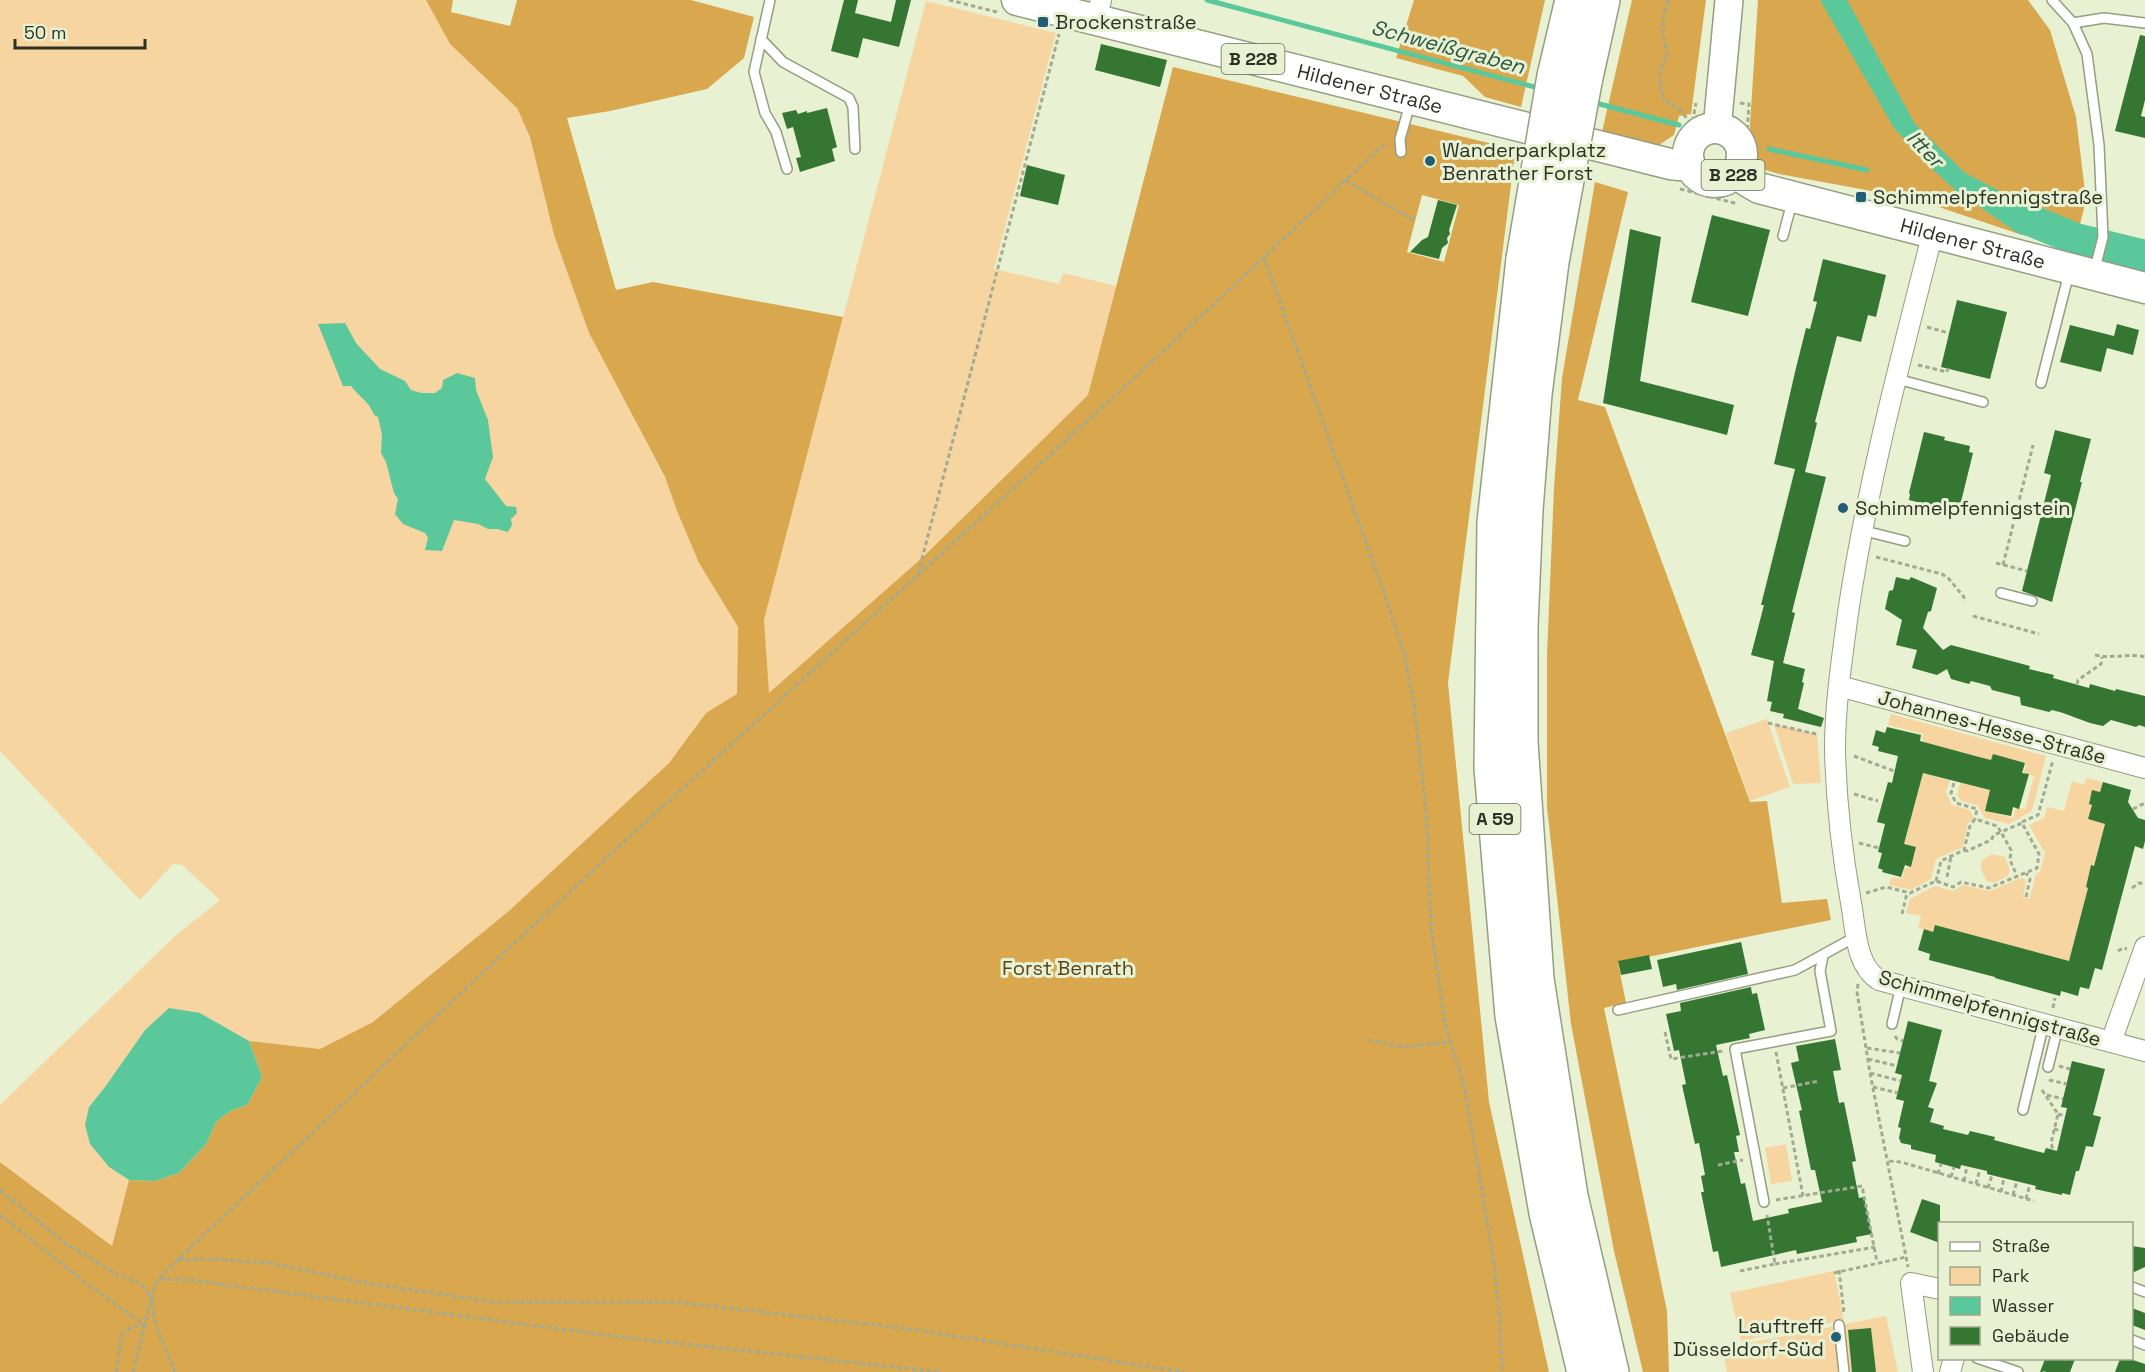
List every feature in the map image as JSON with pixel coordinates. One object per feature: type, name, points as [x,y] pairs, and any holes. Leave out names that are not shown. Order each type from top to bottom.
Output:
[{"type":"highway","name":"A 59","points":[[1572,0],[1570,79],[1494,522],[1491,768],[1512,1016],[1546,1212],[1584,1372]]},
{"type":"highway","name":"A 59","points":[[1570,79],[1603,0]]},
{"type":"highway","name":"A 59","points":[[1538,260],[1535,394],[1526,510],[1521,626],[1521,742],[1537,979],[1571,1196],[1612,1372]]},
{"type":"main road","name":"Hildener Straße","points":[[1017,0],[1098,10],[1411,99],[1670,164],[1679,165],[1682,153]]},
{"type":"main road","points":[[1709,118],[1729,0]]},
{"type":"main road","name":"B 228","points":[[1709,118],[1732,135],[1741,148],[1740,165],[1742,166],[1730,178],[1714,182],[1699,177],[1682,153],[1703,131],[1709,118]]},
{"type":"main road","name":"Hildener Straße","points":[[1742,166],[1747,181],[1759,188],[2087,269],[2145,288]]},
{"type":"street","name":"Schimmelpfennigstraße","points":[[1933,232],[1861,530],[1840,669],[1836,740],[1837,790],[1850,898],[1862,962],[1870,974],[1880,980],[2145,1051]]},
{"type":"street","name":"Johannes-Hesse-Straße","points":[[1839,686],[2145,768]]},
{"type":"street","points":[[2110,1042],[2145,947]]},
{"type":"street","points":[[1923,1372],[1911,1283],[1938,1289]]},
{"type":"lane","points":[[770,0],[754,72],[765,113],[776,132],[787,169]]},
{"type":"lane","points":[[2041,383],[2087,269],[2103,237],[2099,145],[2087,54],[2073,23],[2052,0]]},
{"type":"lane","points":[[2073,23],[2104,18],[2145,23]]},
{"type":"lane","points":[[761,39],[783,62],[849,98],[853,107],[855,149]]},
{"type":"lane","points":[[1401,152],[1400,139],[1411,99]]},
{"type":"lane","points":[[1783,236],[1793,196]]},
{"type":"lane","points":[[1899,370],[1983,402]]},
{"type":"lane","points":[[1861,530],[1905,541]]},
{"type":"lane","points":[[2001,593],[2032,601]]},
{"type":"lane","points":[[1618,1010],[1795,970],[1857,936]]},
{"type":"lane","points":[[1764,1202],[1735,1049],[1831,1031],[1820,971],[1823,956]]},
{"type":"lane","points":[[1892,1024],[1901,986]]},
{"type":"lane","points":[[2048,1067],[2051,1025]]},
{"type":"lane","points":[[2023,1110],[2051,1025]]},
{"type":"lane","points":[[1839,1325],[1844,1372]]},
{"type":"lane","points":[[1980,1360],[2018,1372]]},
{"type":"path","points":[[1668,0],[1662,31],[1663,44],[1668,52],[1660,71],[1661,92],[1664,99],[1680,110],[1709,118]]},
{"type":"path","points":[[918,575],[1061,27]]},
{"type":"path","points":[[1709,118],[1696,97],[1709,118]]},
{"type":"path","points":[[1682,153],[1688,134],[1709,118],[1749,104],[1746,151],[1742,166]]},
{"type":"path","points":[[133,1372],[151,1298],[158,1279],[177,1260],[536,923],[1264,257],[1378,149],[1400,139]]},
{"type":"path","points":[[1345,180],[1415,221]]},
{"type":"path","points":[[1264,257],[1404,654],[1414,704],[1426,810],[1431,927],[1445,1024],[1465,1089],[1493,1257],[1499,1309],[1501,1371]]},
{"type":"path","points":[[1910,323],[1949,333]]},
{"type":"path","points":[[1899,370],[1947,372],[1948,368]]},
{"type":"path","points":[[2003,565],[2033,445]]},
{"type":"path","points":[[2018,505],[2042,511]]},
{"type":"path","points":[[1857,552],[1942,574],[1964,597],[1964,602]]},
{"type":"path","points":[[1996,563],[2027,571]]},
{"type":"path","points":[[1973,616],[2039,633]]},
{"type":"path","points":[[2095,655],[2145,657]]},
{"type":"path","points":[[2077,684],[2078,680],[2101,664],[2102,657]]},
{"type":"path","points":[[1768,723],[1836,740],[1894,771]]},
{"type":"path","points":[[1936,881],[1941,861],[1991,840],[1994,835],[2038,814],[2057,744]]},
{"type":"path","points":[[1954,783],[1951,793],[1956,803],[1977,809],[1964,850]]},
{"type":"path","points":[[1837,790],[1878,801]]},
{"type":"path","points":[[2133,809],[2145,803]]},
{"type":"path","points":[[1975,819],[1997,826],[2011,850],[2010,860],[2017,876]]},
{"type":"path","points":[[1850,898],[1886,887],[1910,893],[1936,881],[1953,886],[1961,882],[1989,888],[2026,873],[2037,868],[2039,854],[2022,823]]},
{"type":"path","points":[[1947,878],[1951,856]]},
{"type":"path","points":[[2026,873],[2030,879],[2026,897]]},
{"type":"path","points":[[2132,888],[2139,883],[2145,884]]},
{"type":"path","points":[[1902,914],[1907,893]]},
{"type":"path","points":[[1862,962],[1857,992],[1870,1073],[1911,1283]]},
{"type":"path","points":[[1665,1032],[1671,1059],[1735,1049]]},
{"type":"path","points":[[1368,1040],[1404,1047],[1450,1042]]},
{"type":"path","points":[[1775,1042],[1803,1196]]},
{"type":"path","points":[[1867,1048],[1900,1053]]},
{"type":"path","points":[[1868,1059],[1897,1066]]},
{"type":"path","points":[[1870,1073],[1901,1081]]},
{"type":"path","points":[[1783,1088],[1819,1081]]},
{"type":"path","points":[[2037,1083],[2058,1114],[2066,1116]]},
{"type":"path","points":[[1873,1087],[1898,1093]]},
{"type":"path","points":[[2045,1095],[2063,1099]]},
{"type":"path","points":[[2053,1150],[2051,1143],[2058,1114]]},
{"type":"path","points":[[2054,1129],[2062,1131]]},
{"type":"path","points":[[1718,1165],[1757,1158]]},
{"type":"path","points":[[1889,1161],[1901,1162],[2034,1201]]},
{"type":"path","points":[[1938,1174],[1941,1164]]},
{"type":"path","points":[[1964,1180],[1967,1166]]},
{"type":"path","points":[[1951,1177],[1954,1167]]},
{"type":"path","points":[[1976,1184],[1980,1169]]},
{"type":"path","points":[[1988,1188],[1992,1175]]},
{"type":"path","points":[[2001,1192],[2004,1178]]},
{"type":"path","points":[[2013,1195],[2017,1181]]},
{"type":"path","points":[[2026,1199],[2030,1184]]},
{"type":"path","points":[[1775,1264],[1764,1202],[1862,1186],[1877,1262]]},
{"type":"path","points":[[0,1190],[65,1243],[116,1274],[146,1288],[151,1298],[156,1326],[175,1372]]},
{"type":"path","points":[[0,1215],[86,1283],[145,1325]]},
{"type":"path","points":[[1740,1271],[1875,1247]]},
{"type":"path","points":[[1834,1273],[1839,1270],[1906,1257]]},
{"type":"path","points":[[177,1260],[211,1259],[270,1263],[371,1284],[495,1302],[675,1302],[909,1329],[1184,1372]]},
{"type":"path","points":[[1839,1270],[1846,1324],[1839,1325]]},
{"type":"path","points":[[158,1279],[202,1281],[628,1338],[941,1372]]},
{"type":"path","points":[[116,1372],[122,1334],[132,1327],[145,1325]]},
{"type":"green space","points":[[0,0],[426,0],[450,44],[517,108],[530,137],[554,235],[589,333],[665,478],[699,563],[738,627],[737,695],[706,713],[669,763],[510,910],[373,1022],[320,1049],[249,1041],[200,1013],[145,1030],[89,1107],[109,1167],[129,1180],[112,1246],[0,1162],[0,1105],[174,937],[220,900],[182,865],[173,864],[140,900],[0,751]]},
{"type":"green space","name":"Forst Benrath","points":[[426,0],[453,0],[451,12],[510,26],[517,0],[691,0],[754,17],[744,58],[707,89],[610,111],[567,118],[616,290],[653,282],[843,317],[764,620],[769,693],[924,556],[1088,395],[1173,67],[1489,143],[1515,153],[1448,683],[1489,1102],[1549,1372],[0,1372],[0,1162],[112,1246],[129,1180],[155,1181],[179,1173],[207,1143],[216,1122],[230,1111],[247,1105],[262,1077],[249,1041],[320,1049],[373,1022],[510,910],[669,763],[706,713],[737,694],[738,627],[699,563],[665,477],[589,333],[554,235],[530,137],[517,108],[450,44]],"holes":[[[1422,195],[1459,205],[1444,262],[1407,252]]]},
{"type":"green space","points":[[1414,0],[1545,0],[1521,107],[1485,97],[1463,76],[1396,58]]},
{"type":"green space","points":[[1632,0],[1706,0],[1691,114],[1679,116],[1674,135],[1659,145],[1602,132]]},
{"type":"green space","points":[[1758,0],[2028,0],[2050,30],[2076,117],[2086,200],[2078,232],[2067,245],[2019,234],[1915,199],[1779,174],[1753,164],[1748,156]]},
{"type":"green space","points":[[926,1],[1056,33],[994,269],[1059,284],[1063,273],[1116,286],[1088,395],[924,556],[768,694],[764,620]]},
{"type":"green space","points":[[1595,182],[1628,192],[1578,400],[1605,407],[1750,802],[1767,801],[1782,903],[1827,899],[1831,920],[1618,963],[1626,1003],[1604,1008],[1667,1311],[1669,1372],[1643,1372],[1614,1251],[1571,1024],[1547,807],[1547,655],[1554,488],[1562,378]]},
{"type":"green space","points":[[1891,714],[2046,756],[2032,811],[2009,824],[1985,818],[1977,805],[1961,801],[1957,795],[1960,782],[1993,791],[1987,811],[2013,818],[2016,807],[2025,809],[2034,776],[2024,773],[2026,763],[1997,756],[1991,761],[1924,743],[1923,734],[1888,725]]},
{"type":"green space","points":[[1767,719],[1790,787],[1750,801],[1726,733]]},
{"type":"green space","points":[[1774,724],[1817,734],[1821,783],[1793,784]]},
{"type":"green space","points":[[1923,773],[1950,780],[1946,792],[1952,805],[1970,810],[1974,819],[1968,823],[1963,847],[1936,859],[1931,879],[1911,890],[1889,885],[1892,877],[1902,879],[1905,868],[1912,866],[1916,849],[1901,845],[1902,841],[1905,842]]},
{"type":"green space","points":[[2086,778],[2103,782],[2100,792],[2092,791],[2089,804],[2092,805],[2088,819],[2108,825],[2099,845],[2094,866],[2091,866],[2086,887],[2088,888],[2069,961],[1935,926],[1933,932],[1918,928],[1921,916],[1906,913],[1910,899],[1935,886],[1953,891],[1963,885],[1990,891],[2020,878],[2025,879],[2026,883],[2023,897],[2029,899],[2045,853],[2029,825],[2044,818],[2047,807],[2064,811],[2072,781],[2084,785]]},
{"type":"green space","points":[[1992,854],[2005,857],[2010,870],[2008,876],[1994,883],[1987,881],[1981,870],[1981,861]]},
{"type":"green space","points":[[1786,1144],[1792,1181],[1771,1184],[1765,1148]]},
{"type":"green space","points":[[1834,1271],[1844,1320],[1741,1341],[1730,1293]]},
{"type":"green space","name":"Lauftreff Düsseldorf-Süd","points":[[1886,1316],[1898,1372],[1727,1372],[1723,1348]]},
{"type":"water","points":[[1820,0],[1847,0],[1915,124],[1965,173],[2078,232],[2074,248],[2019,234],[1955,190],[1928,165],[1894,128]]},
{"type":"water","points":[[2131,242],[2145,246],[2145,266],[2127,261]]},
{"type":"water","points":[[345,323],[356,343],[380,369],[405,381],[411,390],[435,393],[442,388],[443,380],[457,373],[475,378],[476,390],[488,420],[493,457],[485,479],[506,506],[516,507],[517,513],[511,519],[512,525],[508,532],[454,520],[442,551],[425,550],[428,538],[425,533],[403,524],[395,514],[398,499],[381,453],[382,435],[378,417],[351,386],[343,386],[318,324]]},
{"type":"water","points":[[169,1008],[200,1013],[249,1041],[262,1077],[247,1105],[230,1111],[216,1122],[207,1143],[179,1173],[155,1181],[129,1180],[109,1167],[90,1144],[85,1125],[89,1107],[145,1030]]},
{"type":"building","points":[[844,0],[858,0],[855,13],[891,22],[896,0],[911,0],[899,47],[863,38],[858,58],[831,51]]},
{"type":"building","points":[[2140,35],[2145,36],[2145,100],[2141,116],[2145,117],[2145,138],[2115,131]]},
{"type":"building","points":[[1101,44],[1167,60],[1160,87],[1095,70]]},
{"type":"building","points":[[827,108],[837,147],[832,149],[835,161],[800,172],[796,158],[801,157],[793,127],[787,129],[782,113],[796,110],[798,114],[807,111],[807,113]]},
{"type":"building","points":[[1027,165],[1065,175],[1058,205],[1020,196]]},
{"type":"building","points":[[1438,200],[1457,205],[1447,238],[1448,243],[1442,248],[1439,259],[1410,252],[1428,237]]},
{"type":"building","points":[[1712,215],[1770,230],[1748,316],[1691,302]]},
{"type":"building","points":[[1630,229],[1661,237],[1640,381],[1734,405],[1727,435],[1603,403]]},
{"type":"building","points":[[1823,259],[1886,275],[1876,317],[1868,315],[1861,342],[1837,336],[1805,472],[1826,477],[1792,612],[1795,613],[1783,663],[1805,669],[1798,709],[1824,718],[1821,727],[1783,718],[1784,714],[1770,711],[1772,702],[1767,701],[1774,661],[1751,655],[1795,469],[1774,464],[1806,328],[1810,329],[1817,302],[1813,301]]},
{"type":"building","points":[[1957,300],[2007,312],[1990,379],[1941,367]]},
{"type":"building","points":[[2117,324],[2139,330],[2133,355],[2107,348],[2101,372],[2060,362],[2070,325],[2114,336]]},
{"type":"building","points":[[2055,430],[2091,439],[2052,602],[2022,591],[2051,475],[2044,473]]},
{"type":"building","points":[[1924,432],[1945,437],[1944,440],[1970,446],[1969,452],[1973,453],[1959,510],[1954,508],[1953,511],[1909,500]]},
{"type":"building","points":[[1896,577],[1909,580],[1911,577],[1937,588],[1931,611],[1928,612],[1923,628],[1943,650],[1951,645],[2030,666],[2029,669],[2054,675],[2053,678],[2089,688],[2090,684],[2145,696],[2145,727],[2139,725],[2136,727],[2111,720],[2103,726],[2090,723],[2052,710],[2049,712],[2021,705],[2020,697],[1992,690],[1990,686],[1951,679],[1947,669],[1937,675],[1912,668],[1917,650],[1896,645],[1902,620],[1885,609],[1889,591],[1893,590]]},
{"type":"building","points":[[1887,727],[1921,735],[1920,741],[1979,757],[1991,760],[1993,754],[2025,763],[2022,773],[2029,774],[2019,809],[2013,807],[2011,816],[1985,811],[1990,790],[1923,773],[1904,844],[1916,847],[1911,867],[1905,865],[1901,877],[1882,872],[1883,870],[1878,868],[1882,853],[1878,852],[1885,824],[1877,822],[1888,782],[1892,783],[1898,756],[1878,751],[1879,747],[1872,745],[1876,730],[1885,733]]},
{"type":"building","points":[[2103,782],[2131,790],[2128,802],[2138,818],[2145,820],[2145,841],[2143,849],[2135,846],[2102,970],[2095,968],[2089,989],[2080,987],[2078,996],[2061,991],[2060,996],[1929,960],[1930,954],[1918,950],[1924,929],[1933,932],[1935,925],[2069,961],[2088,888],[2086,887],[2091,865],[2094,866],[2105,824],[2088,819],[2092,805],[2089,804],[2092,790],[2100,792]]},
{"type":"building","points":[[1741,942],[1748,974],[1677,990],[1676,984],[1663,987],[1657,960]]},
{"type":"building","points":[[1649,955],[1652,969],[1621,975],[1618,961]]},
{"type":"building","points":[[1751,987],[1752,994],[1757,993],[1765,1030],[1749,1034],[1750,1038],[1716,1045],[1723,1076],[1727,1075],[1740,1135],[1736,1136],[1739,1152],[1734,1152],[1741,1184],[1745,1183],[1753,1221],[1789,1213],[1788,1209],[1822,1202],[1815,1170],[1811,1170],[1799,1111],[1802,1110],[1791,1063],[1799,1061],[1796,1046],[1835,1039],[1841,1070],[1833,1071],[1839,1103],[1844,1102],[1856,1161],[1852,1162],[1859,1198],[1864,1197],[1872,1234],[1856,1237],[1857,1242],[1797,1254],[1796,1250],[1721,1267],[1718,1251],[1713,1252],[1701,1192],[1704,1192],[1701,1176],[1705,1175],[1699,1143],[1695,1144],[1682,1085],[1686,1084],[1679,1050],[1674,1051],[1666,1014],[1681,1011],[1680,1003]]},
{"type":"building","points":[[1908,1021],[1942,1030],[1929,1081],[1937,1083],[1928,1107],[1934,1109],[1930,1122],[1944,1126],[1943,1129],[1968,1135],[1970,1131],[2044,1153],[2046,1148],[2057,1151],[2067,1108],[2061,1107],[2072,1061],[2105,1069],[2093,1115],[2101,1117],[2093,1147],[2086,1146],[2070,1195],[2035,1189],[2036,1186],[1987,1174],[1987,1171],[1961,1165],[1960,1169],[1935,1162],[1936,1155],[1911,1149],[1911,1145],[1901,1143],[1899,1138],[1901,1128],[1898,1127],[1904,1101],[1896,1099],[1902,1075],[1895,1073]]},
{"type":"building","points":[[1922,1199],[1940,1205],[1938,1242],[1910,1232]]},
{"type":"building","points":[[2133,1246],[2145,1248],[2145,1267],[2133,1273]]},
{"type":"building","points":[[2133,1308],[2145,1313],[2145,1330],[2133,1325]]},
{"type":"building","points":[[1871,1328],[1876,1372],[1852,1372],[1848,1330]]},
{"type":"building","points":[[2045,1360],[2075,1360],[2070,1372],[2040,1372]]},
{"type":"building","points":[[2120,1360],[2133,1360],[2145,1364],[2145,1372],[2115,1372]]},
{"type":"waterway","name":"Schweißgraben","points":[[1207,0],[1542,89]]},
{"type":"waterway","name":"Schweißgraben","points":[[1592,102],[1679,125]]},
{"type":"waterway","name":"Schweißgraben","points":[[1769,149],[1867,170]]},
{"type":"waterway","name":"Itter","points":[[2037,223],[2076,239],[2145,256]]},
{"type":"place","name":"Brockenstraße","points":[[1043,22]]},
{"type":"place","name":"Wanderparkplatz Benrather Forst","points":[[1430,161]]},
{"type":"place","name":"Schimmelpfennigstraße","points":[[1861,197]]},
{"type":"place","name":"Schimmelpfennigstein","points":[[1843,508]]},
{"type":"place","name":"Lauftreff Düsseldorf-Süd","points":[[1836,1337]]}]
